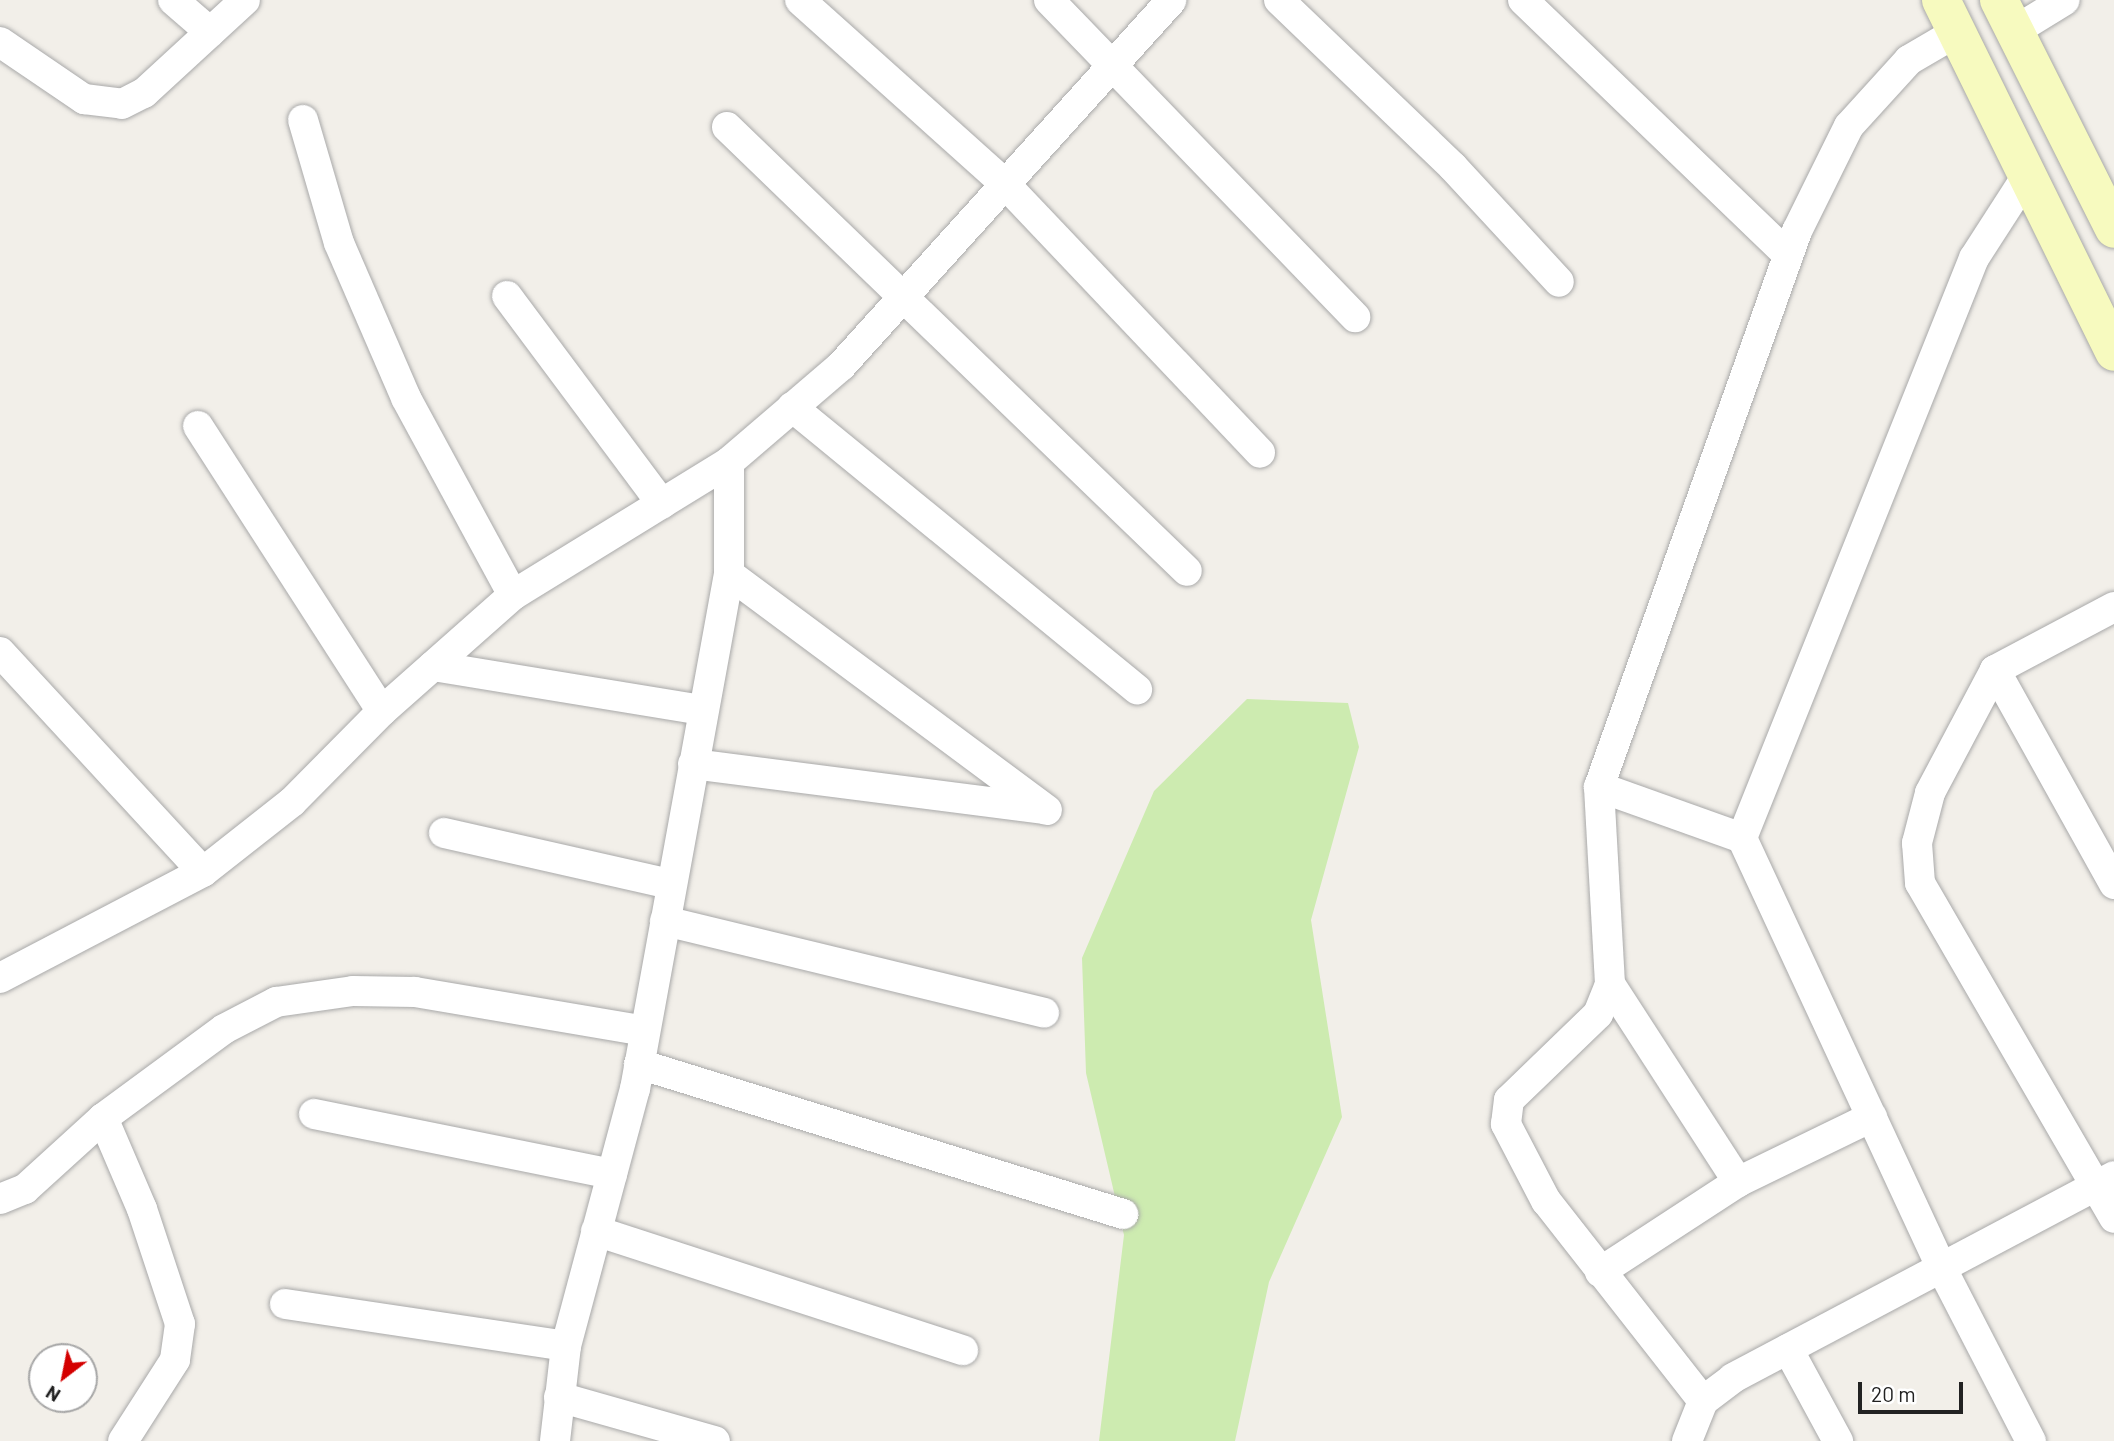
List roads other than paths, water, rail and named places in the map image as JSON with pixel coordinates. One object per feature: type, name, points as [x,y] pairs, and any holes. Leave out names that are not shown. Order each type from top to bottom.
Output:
[{"type":"street","points":[[173,0],[210,32]]},
{"type":"street","points":[[0,42],[103,106],[144,93],[245,0]]},
{"type":"street","points":[[800,0],[1006,185],[1260,453]]},
{"type":"street","points":[[1049,0],[1116,63],[1355,317]]},
{"type":"street","points":[[0,978],[203,872],[292,802],[382,711],[513,595],[729,462],[904,303],[1172,0]]},
{"type":"street","points":[[1279,0],[1453,167],[1559,282]]},
{"type":"street","points":[[1523,0],[1788,255]]},
{"type":"street","points":[[2065,0],[2008,15],[2114,229]]},
{"type":"street","points":[[1703,1401],[1546,1201],[1506,1125],[1509,1100],[1521,1084],[1572,1044],[1598,1014],[1610,984],[1599,787],[1788,255],[1849,126],[1949,16],[2025,179],[2114,352]]},
{"type":"street","points":[[303,120],[339,243],[406,398],[513,595]]},
{"type":"street","points":[[727,127],[904,303],[1188,571]]},
{"type":"street","points":[[1742,838],[1974,258],[2025,179]]},
{"type":"street","points":[[507,296],[662,503]]},
{"type":"street","points":[[792,407],[1137,689]]},
{"type":"street","points":[[198,426],[382,711]]},
{"type":"street","points":[[555,1441],[566,1346],[639,1064],[729,574],[729,462]]},
{"type":"street","points":[[693,764],[1047,810],[729,574]]},
{"type":"street","points":[[2114,607],[1995,670],[1930,793],[1917,843],[1920,883],[2106,1180],[2114,1218]]},
{"type":"street","points":[[0,652],[203,872]]},
{"type":"street","points":[[433,666],[703,710]]},
{"type":"street","points":[[1995,670],[2114,884]]},
{"type":"street","points":[[1599,787],[1742,838],[1941,1267],[2031,1441]]},
{"type":"street","points":[[444,833],[671,884]]},
{"type":"street","points":[[665,921],[1044,1013]]},
{"type":"street","points":[[1610,984],[1738,1182]]},
{"type":"street","points":[[8,1188],[224,1029],[276,1002],[353,991],[415,992],[645,1031]]},
{"type":"street","points":[[639,1064],[1123,1214]]},
{"type":"street","points":[[314,1114],[612,1174]]},
{"type":"street","points":[[1600,1272],[1738,1182],[1872,1117]]},
{"type":"street","points":[[103,1118],[146,1220],[180,1324],[175,1360],[123,1441]]},
{"type":"street","points":[[1686,1441],[1703,1401],[1788,1349],[2106,1180]]},
{"type":"street","points":[[596,1231],[963,1350]]},
{"type":"street","points":[[285,1304],[566,1346]]},
{"type":"street","points":[[1788,1349],[1838,1441]]},
{"type":"street","points":[[559,1396],[715,1441]]}]
